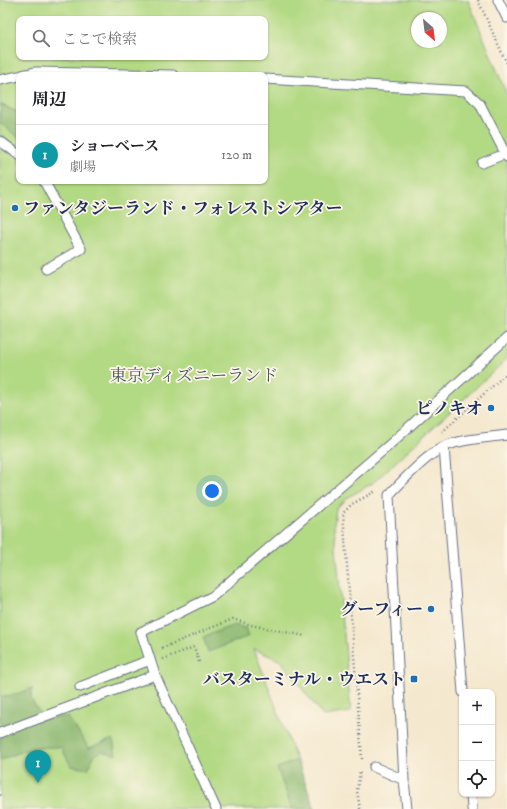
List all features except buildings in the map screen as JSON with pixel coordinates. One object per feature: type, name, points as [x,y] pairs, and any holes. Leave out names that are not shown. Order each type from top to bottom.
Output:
[{"type":"lane","points":[[498,0],[507,18]]},
{"type":"lane","points":[[0,80],[16,76]]},
{"type":"lane","points":[[268,79],[466,91],[480,104],[506,155],[482,163]]},
{"type":"lane","points":[[0,141],[16,153]]},
{"type":"lane","points":[[46,184],[81,250],[46,268]]},
{"type":"lane","points":[[216,809],[155,675],[141,632],[213,596],[382,452],[507,338]]},
{"type":"lane","points":[[407,809],[404,780],[389,495],[413,470],[444,447],[463,440],[507,435]]},
{"type":"lane","points":[[444,447],[463,689]]},
{"type":"lane","points":[[80,687],[150,662]]},
{"type":"lane","points":[[0,732],[155,675]]},
{"type":"lane","points":[[374,767],[404,780]]},
{"type":"lane","points":[[470,797],[472,809]]},
{"type":"path","points":[[478,0],[507,64]]},
{"type":"path","points":[[166,657],[161,647],[233,619],[251,625],[305,636]]},
{"type":"path","points":[[150,662],[194,647],[199,662]]},
{"type":"path","points":[[357,791],[360,809]]},
{"type":"green space","name":"東京ディズニーランド","points":[[0,0],[468,0],[507,95],[507,359],[373,483],[350,496],[336,508],[334,525],[351,712],[323,716],[281,661],[254,649],[315,809],[0,809]]},
{"type":"green space","points":[[0,104],[16,112],[16,136],[0,123]]},
{"type":"green space","points":[[234,625],[246,628],[249,636],[208,652],[203,637]]},
{"type":"green space","points":[[32,688],[31,699],[43,718],[68,717],[89,748],[113,739],[116,755],[101,751],[94,756],[88,769],[71,766],[61,747],[23,751],[0,761],[0,696],[14,695]]},
{"type":"green space","points":[[297,760],[315,809],[292,809],[277,768]]},
{"type":"place","name":"ファンタジーランド・フォレストシアター","points":[[15,208]]},
{"type":"place","name":"ピノキオ","points":[[491,408]]},
{"type":"place","name":"グーフィー","points":[[431,609]]},
{"type":"place","name":"バスターミナル・ウエスト","points":[[414,679]]},
{"type":"place","name":"ショーベース","points":[[38,783]]}]
